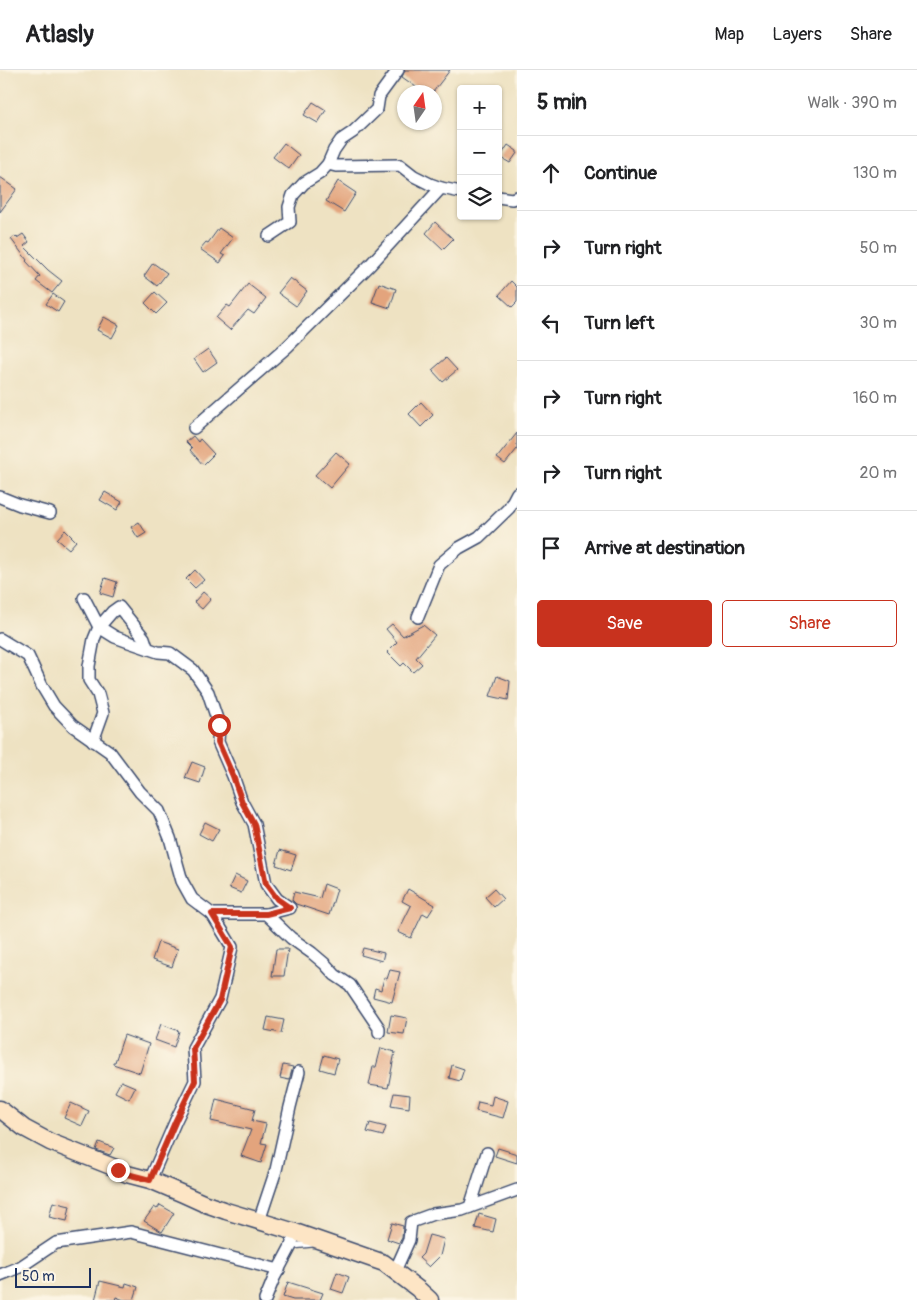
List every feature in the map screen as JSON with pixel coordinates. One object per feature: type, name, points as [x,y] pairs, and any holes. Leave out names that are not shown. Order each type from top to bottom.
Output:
[{"type":"street","points":[[269,236],[290,222],[289,207],[293,195],[304,183],[320,173],[328,164],[341,140],[353,132],[377,109],[379,96],[398,70]]},
{"type":"street","points":[[328,164],[336,166],[400,165],[414,176],[441,188],[457,191]]},
{"type":"street","points":[[194,428],[294,340],[370,265],[441,188]]},
{"type":"street","points":[[502,198],[512,199],[517,197]]},
{"type":"street","points":[[418,617],[439,565],[459,548],[479,536],[509,508],[517,493]]},
{"type":"street","points":[[0,497],[20,505],[50,513]]},
{"type":"street","points":[[84,598],[99,627],[126,642],[158,652],[170,653],[193,670],[208,692],[219,725],[218,742],[242,802],[254,824],[266,884],[277,899],[290,908],[266,914],[212,914]]},
{"type":"street","points":[[94,741],[103,713],[98,694],[89,680],[89,666],[94,639],[99,627],[119,607],[144,638],[147,648]]},
{"type":"street","points":[[0,639],[28,656],[54,706],[73,726],[110,752],[140,792],[159,811],[170,838],[182,881],[192,899],[212,914],[232,947],[220,1000],[193,1048],[195,1081],[150,1180]]},
{"type":"street","points":[[266,914],[291,938],[312,952],[335,975],[350,985],[379,1028],[379,1032]]},
{"type":"street","points":[[259,1221],[276,1170],[299,1072]]},
{"type":"street","points":[[0,1109],[24,1128],[50,1142],[127,1174],[150,1180],[203,1203],[259,1221],[293,1239],[338,1247],[384,1263],[430,1300]]},
{"type":"street","points":[[470,1207],[487,1153]]},
{"type":"street","points":[[395,1271],[409,1240],[411,1222],[433,1214],[462,1210],[517,1190]]},
{"type":"street","points":[[0,1275],[20,1267],[56,1243],[131,1232],[279,1270]]},
{"type":"street","points":[[265,1300],[293,1239]]},
{"type":"building","points":[[405,70],[450,70],[438,85],[413,85],[402,77]]},
{"type":"building","points":[[313,102],[326,110],[318,123],[304,115]]},
{"type":"building","points":[[284,143],[299,155],[289,169],[273,157]]},
{"type":"building","points":[[508,145],[517,151],[510,163],[502,158],[502,154]]},
{"type":"building","points":[[0,177],[17,189],[0,212]]},
{"type":"building","points":[[338,181],[356,193],[344,212],[326,201]]},
{"type":"building","points":[[435,222],[453,239],[443,249],[426,233]]},
{"type":"building","points":[[219,228],[233,238],[221,254],[225,256],[220,263],[200,249],[206,242],[208,243]]},
{"type":"building","points":[[23,234],[29,242],[24,246],[62,281],[52,293],[36,281],[40,276],[26,261],[11,239]]},
{"type":"building","points":[[153,263],[167,273],[157,286],[144,276]]},
{"type":"building","points":[[290,278],[307,291],[296,306],[278,293]]},
{"type":"building","points":[[511,281],[517,287],[517,302],[512,307],[499,295]]},
{"type":"building","points":[[379,283],[396,289],[390,308],[372,302]]},
{"type":"building","points":[[248,284],[266,298],[254,314],[248,310],[230,330],[216,318],[227,305],[230,307]]},
{"type":"building","points":[[155,292],[167,303],[156,314],[145,303]]},
{"type":"building","points":[[53,294],[64,302],[58,312],[46,304]]},
{"type":"building","points":[[104,317],[119,325],[112,338],[97,330]]},
{"type":"building","points":[[208,349],[217,362],[203,372],[194,359]]},
{"type":"building","points":[[446,358],[457,370],[443,382],[432,370]]},
{"type":"building","points":[[421,402],[433,415],[421,427],[409,414]]},
{"type":"building","points":[[517,433],[517,449],[505,464],[497,458]]},
{"type":"building","points":[[193,436],[198,442],[200,439],[214,454],[203,465],[190,450],[192,448],[186,442]]},
{"type":"building","points":[[336,452],[350,464],[330,488],[315,475]]},
{"type":"building","points":[[105,492],[122,502],[117,510],[100,500]]},
{"type":"building","points":[[139,522],[146,533],[138,538],[131,527]]},
{"type":"building","points":[[65,530],[76,541],[69,549],[57,539]]},
{"type":"building","points":[[195,570],[204,580],[195,588],[186,579]]},
{"type":"building","points":[[105,578],[117,582],[113,597],[100,593]]},
{"type":"building","points":[[203,592],[211,599],[202,609],[194,602]]},
{"type":"building","points":[[392,624],[403,636],[423,625],[435,635],[416,658],[422,664],[413,672],[404,663],[401,666],[387,652],[397,642],[386,629]]},
{"type":"building","points":[[497,676],[510,681],[508,700],[490,696]]},
{"type":"building","points":[[192,762],[205,767],[200,783],[185,778]]},
{"type":"building","points":[[205,822],[219,829],[212,841],[199,834]]},
{"type":"building","points":[[280,850],[296,855],[291,870],[276,865]]},
{"type":"building","points":[[235,875],[247,881],[241,893],[229,888]]},
{"type":"building","points":[[324,884],[337,889],[329,915],[296,904],[292,900],[294,892],[320,898]]},
{"type":"building","points":[[408,889],[435,905],[428,916],[423,913],[411,938],[398,932],[411,906],[402,901]]},
{"type":"building","points":[[494,889],[503,899],[494,907],[485,897]]},
{"type":"building","points":[[158,942],[178,949],[172,967],[152,960]]},
{"type":"building","points":[[363,948],[384,953],[382,961],[361,955]]},
{"type":"building","points":[[276,949],[288,949],[284,976],[272,976]]},
{"type":"building","points":[[390,970],[400,972],[392,1002],[373,997],[375,988],[381,990],[384,978],[387,979]]},
{"type":"building","points":[[391,1015],[407,1018],[404,1034],[388,1032]]},
{"type":"building","points":[[268,1017],[284,1020],[281,1033],[265,1030]]},
{"type":"building","points":[[161,1024],[179,1031],[174,1047],[155,1040]]},
{"type":"building","points":[[124,1035],[149,1044],[140,1073],[113,1064]]},
{"type":"building","points":[[381,1048],[395,1052],[388,1088],[369,1085],[373,1067],[376,1067]]},
{"type":"building","points":[[324,1055],[338,1059],[334,1073],[320,1069]]},
{"type":"building","points":[[283,1065],[293,1067],[289,1080],[280,1078]]},
{"type":"building","points":[[452,1065],[464,1069],[460,1081],[449,1078]]},
{"type":"building","points":[[121,1081],[135,1087],[129,1099],[115,1092]]},
{"type":"building","points":[[394,1093],[410,1095],[409,1108],[391,1105]]},
{"type":"building","points":[[493,1096],[508,1101],[503,1118],[476,1111],[478,1102],[491,1105]]},
{"type":"building","points":[[216,1099],[255,1109],[252,1121],[266,1124],[261,1143],[267,1144],[261,1163],[241,1156],[251,1130],[211,1121]]},
{"type":"building","points":[[71,1103],[89,1111],[82,1126],[64,1118]]},
{"type":"building","points":[[370,1123],[386,1127],[383,1136],[367,1132]]},
{"type":"building","points":[[99,1142],[114,1148],[110,1155],[96,1150]]},
{"type":"building","points":[[498,1148],[517,1154],[517,1163],[495,1156]]},
{"type":"building","points":[[53,1202],[70,1206],[67,1221],[49,1217]]},
{"type":"building","points":[[160,1205],[174,1213],[162,1232],[144,1221],[154,1207],[157,1209]]},
{"type":"building","points":[[479,1214],[496,1219],[493,1232],[475,1228]]},
{"type":"building","points":[[392,1223],[403,1226],[402,1238],[399,1243],[387,1239]]},
{"type":"building","points":[[429,1235],[444,1239],[440,1256],[429,1267],[419,1258],[423,1254]]},
{"type":"building","points":[[337,1272],[349,1277],[343,1293],[331,1289]]},
{"type":"building","points":[[100,1281],[125,1287],[126,1283],[138,1287],[134,1300],[124,1300],[116,1297],[115,1300],[95,1300]]},
{"type":"building","points":[[288,1282],[323,1293],[320,1300],[293,1300],[283,1297]]},
{"type":"route","points":[[118,1170],[150,1180],[195,1081],[193,1048],[220,1000],[232,947],[212,914],[266,914],[290,908],[277,899],[266,884],[254,824],[242,802],[218,742],[219,725]]}]
